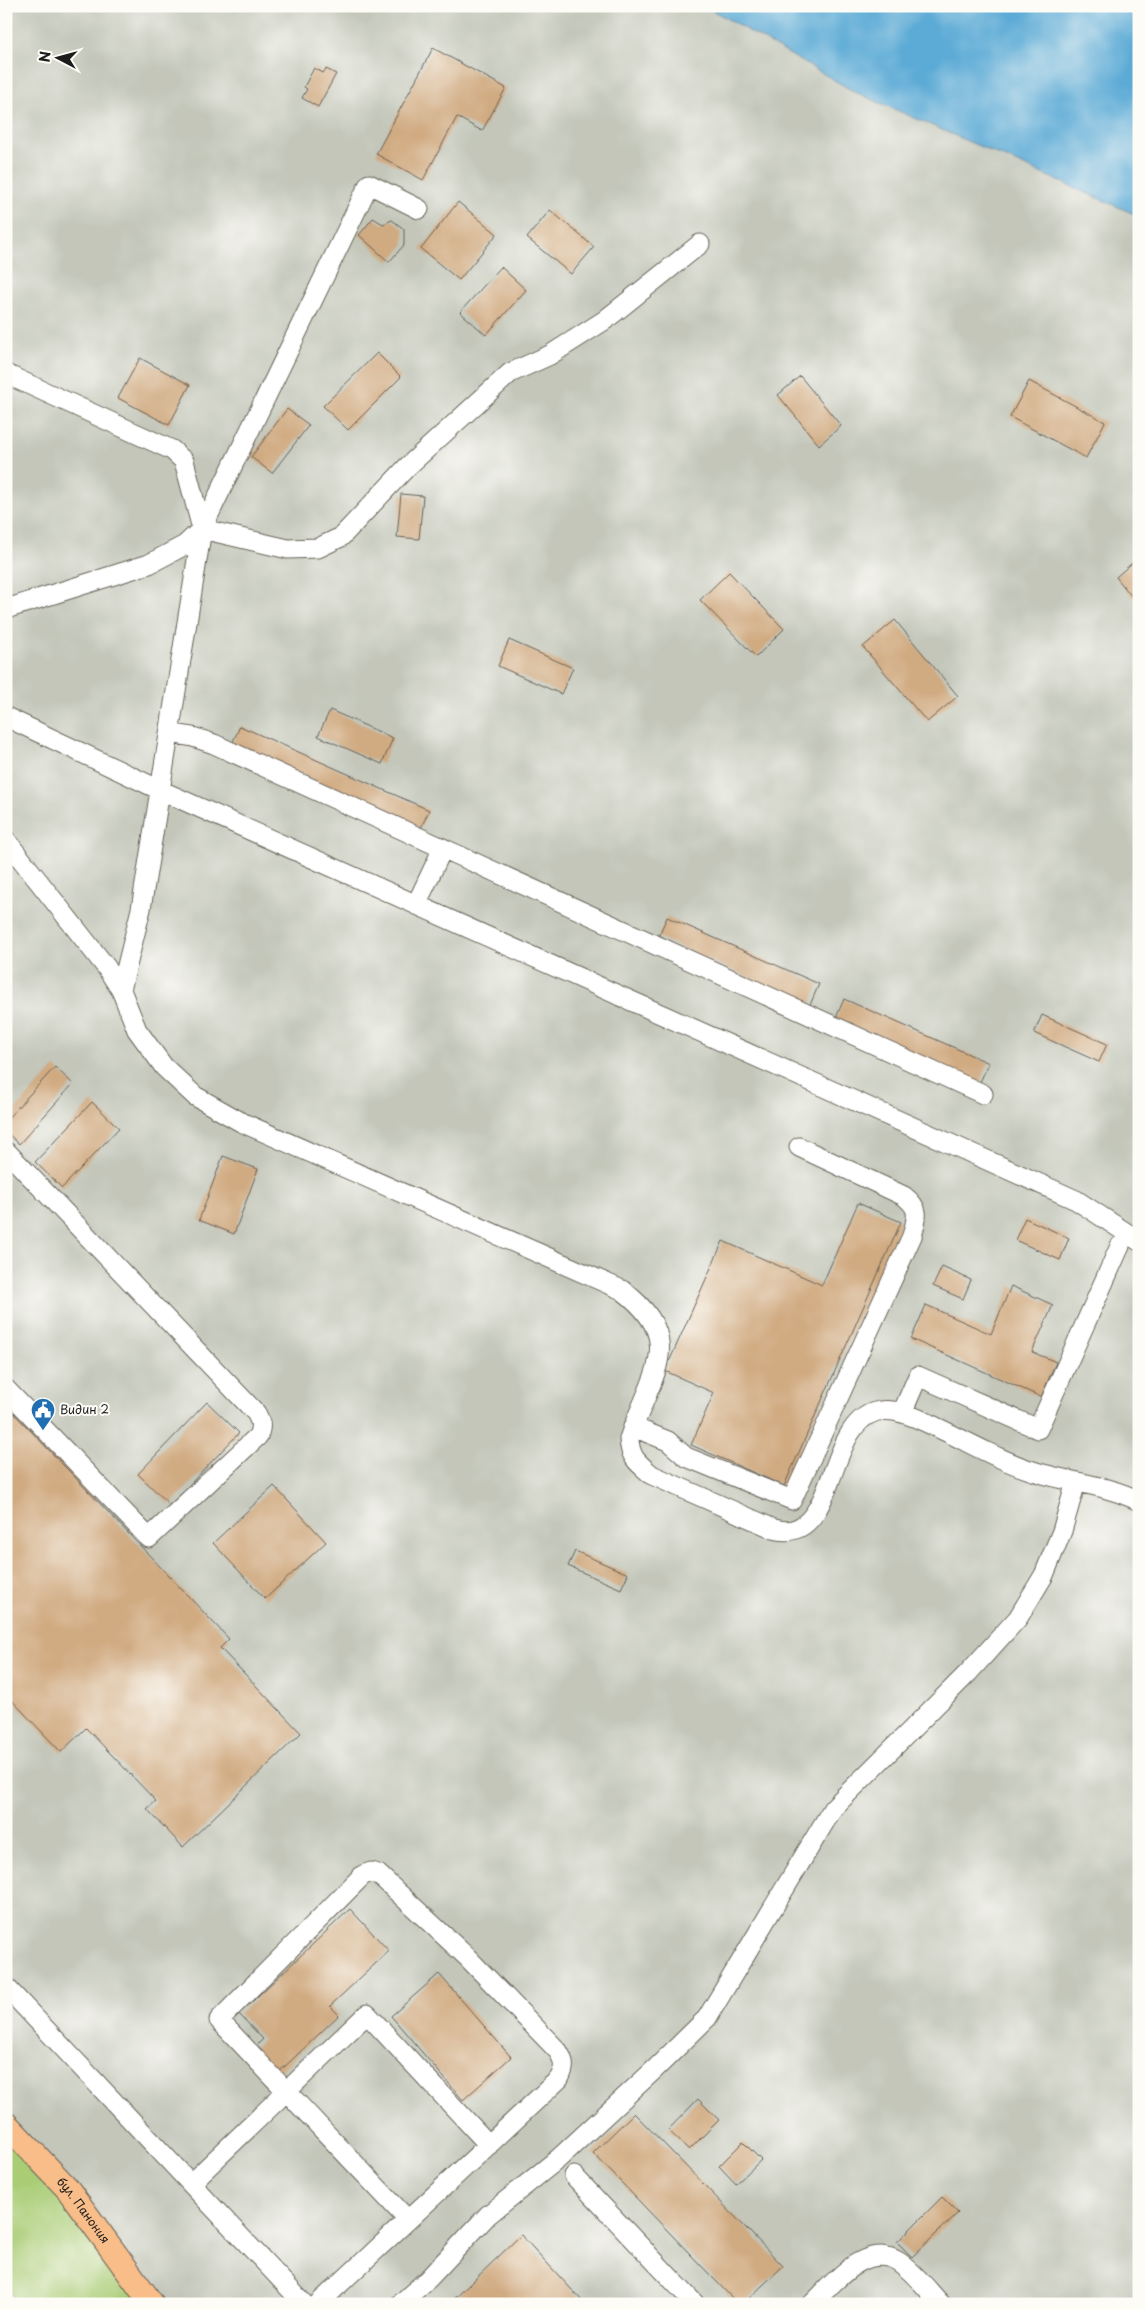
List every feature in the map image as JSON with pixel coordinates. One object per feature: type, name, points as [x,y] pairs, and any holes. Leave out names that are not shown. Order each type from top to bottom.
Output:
[{"type":"main road","name":"бул. Панония","points":[[6,2124],[67,2188],[152,2304]]},
{"type":"street","points":[[121,990],[141,909],[202,529],[369,184],[419,209]]},
{"type":"street","points":[[202,529],[288,549],[318,548],[341,536],[406,467],[510,373],[550,355],[604,320],[700,244]]},
{"type":"street","points":[[6,374],[172,450],[184,461],[202,529]]},
{"type":"street","points":[[6,609],[149,564],[185,545],[202,529]]},
{"type":"street","points":[[6,717],[160,790],[1076,1200],[1139,1241]]},
{"type":"street","points":[[169,733],[193,737],[214,744],[983,1094]]},
{"type":"street","points":[[6,840],[106,967],[121,990],[137,1030],[164,1066],[196,1096],[241,1122],[622,1290],[639,1303],[652,1318],[659,1336],[661,1351],[633,1426],[629,1439],[629,1451],[639,1464],[652,1475],[774,1529],[787,1532],[799,1529],[809,1521],[851,1431],[860,1418],[876,1411],[902,1413],[1026,1469],[1093,1485],[1139,1501]]},
{"type":"street","points":[[416,905],[443,848]]},
{"type":"street","points":[[633,1426],[668,1441],[686,1457],[792,1500],[912,1236],[917,1218],[914,1204],[904,1196],[799,1147]]},
{"type":"street","points":[[6,1155],[8,1153],[256,1413],[261,1422],[261,1429],[258,1436],[149,1538],[6,1390]]},
{"type":"street","points":[[902,1413],[918,1376],[1038,1429],[1120,1246]]},
{"type":"street","points":[[400,2304],[428,2279],[488,2215],[558,2159],[707,2018],[833,1808],[968,1673],[1018,1618],[1044,1575],[1062,1531],[1076,1482]]},
{"type":"street","points":[[318,2304],[559,2080],[564,2071],[564,2061],[558,2051],[466,1956],[378,1874],[371,1872],[363,1875],[219,2020],[408,2220]]},
{"type":"street","points":[[6,1987],[304,2304]]},
{"type":"street","points":[[191,2183],[367,2014],[489,2145]]},
{"type":"street","points":[[574,2176],[695,2304]]},
{"type":"street","points":[[812,2304],[855,2263],[868,2258],[883,2257],[897,2261],[907,2268],[933,2301]]},
{"type":"shaded area","points":[[6,6],[705,6],[855,92],[1139,216],[1139,2304],[152,2304],[6,2124]]},
{"type":"green space","points":[[6,2124],[152,2304],[18,2304],[6,2285]]},
{"type":"water","points":[[705,6],[1139,6],[1139,216],[855,92]]},
{"type":"building","points":[[433,48],[506,88],[482,131],[457,117],[423,180],[376,154]]},
{"type":"building","points":[[314,68],[323,73],[326,69],[336,74],[318,107],[302,98],[307,89],[304,87]]},
{"type":"building","points":[[458,202],[497,234],[459,280],[421,249]]},
{"type":"building","points":[[550,210],[594,247],[571,274],[527,238]]},
{"type":"building","points":[[373,218],[383,224],[392,220],[404,229],[404,245],[389,262],[359,235]]},
{"type":"building","points":[[501,267],[526,290],[486,335],[460,312]]},
{"type":"building","points":[[377,353],[401,377],[348,430],[323,406]]},
{"type":"building","points":[[140,358],[190,385],[169,425],[118,398]]},
{"type":"building","points":[[800,376],[841,426],[819,445],[778,395]]},
{"type":"building","points":[[1029,381],[1105,422],[1086,458],[1010,417]]},
{"type":"building","points":[[287,409],[309,425],[272,473],[251,457]]},
{"type":"building","points":[[401,494],[423,496],[419,539],[397,537]]},
{"type":"building","points":[[1139,557],[1139,593],[1133,598],[1116,577]]},
{"type":"building","points":[[729,572],[784,629],[756,657],[700,600]]},
{"type":"building","points":[[895,620],[958,696],[927,722],[863,647]]},
{"type":"building","points":[[509,640],[573,668],[561,694],[498,666]]},
{"type":"building","points":[[330,710],[393,738],[382,764],[318,736]]},
{"type":"building","points":[[240,726],[429,810],[421,828],[232,744]]},
{"type":"building","points":[[667,917],[819,984],[810,1005],[658,937]]},
{"type":"building","points":[[844,999],[989,1063],[979,1084],[835,1020]]},
{"type":"building","points":[[1042,1015],[1107,1044],[1099,1062],[1034,1033]]},
{"type":"building","points":[[55,1067],[73,1084],[19,1144],[6,1132],[6,1120]]},
{"type":"building","points":[[92,1102],[119,1128],[62,1188],[35,1162]]},
{"type":"building","points":[[223,1156],[258,1169],[234,1234],[199,1220]]},
{"type":"building","points":[[858,1203],[901,1222],[784,1486],[691,1445],[714,1393],[665,1371],[723,1241],[822,1285]]},
{"type":"building","points":[[1025,1218],[1069,1238],[1060,1260],[1015,1240]]},
{"type":"building","points":[[942,1267],[971,1280],[963,1299],[933,1286]]},
{"type":"building","points":[[1011,1286],[1053,1305],[1032,1352],[1056,1362],[1041,1397],[911,1339],[926,1305],[991,1334]]},
{"type":"building","points":[[207,1402],[239,1433],[170,1505],[138,1474]]},
{"type":"building","points":[[6,1405],[229,1639],[220,1648],[301,1733],[183,1847],[147,1809],[156,1801],[86,1728],[61,1752],[6,1694]]},
{"type":"building","points":[[274,1486],[326,1542],[265,1599],[213,1543]]},
{"type":"building","points":[[575,1551],[628,1574],[621,1589],[568,1566]]},
{"type":"building","points":[[350,1909],[389,1951],[330,2006],[339,2015],[278,2073],[254,2048],[263,2039],[239,2014]]},
{"type":"building","points":[[439,1974],[511,2057],[463,2100],[391,2016]]},
{"type":"building","points":[[698,2099],[719,2120],[689,2150],[668,2130]]},
{"type":"building","points":[[634,2113],[783,2266],[743,2304],[738,2304],[593,2153]]},
{"type":"building","points":[[743,2142],[761,2160],[736,2184],[719,2166]]},
{"type":"building","points":[[942,2197],[958,2213],[912,2257],[897,2242]]},
{"type":"building","points":[[521,2235],[585,2304],[449,2304]]},
{"type":"place","name":"Видин 2","points":[[43,1431]]}]
